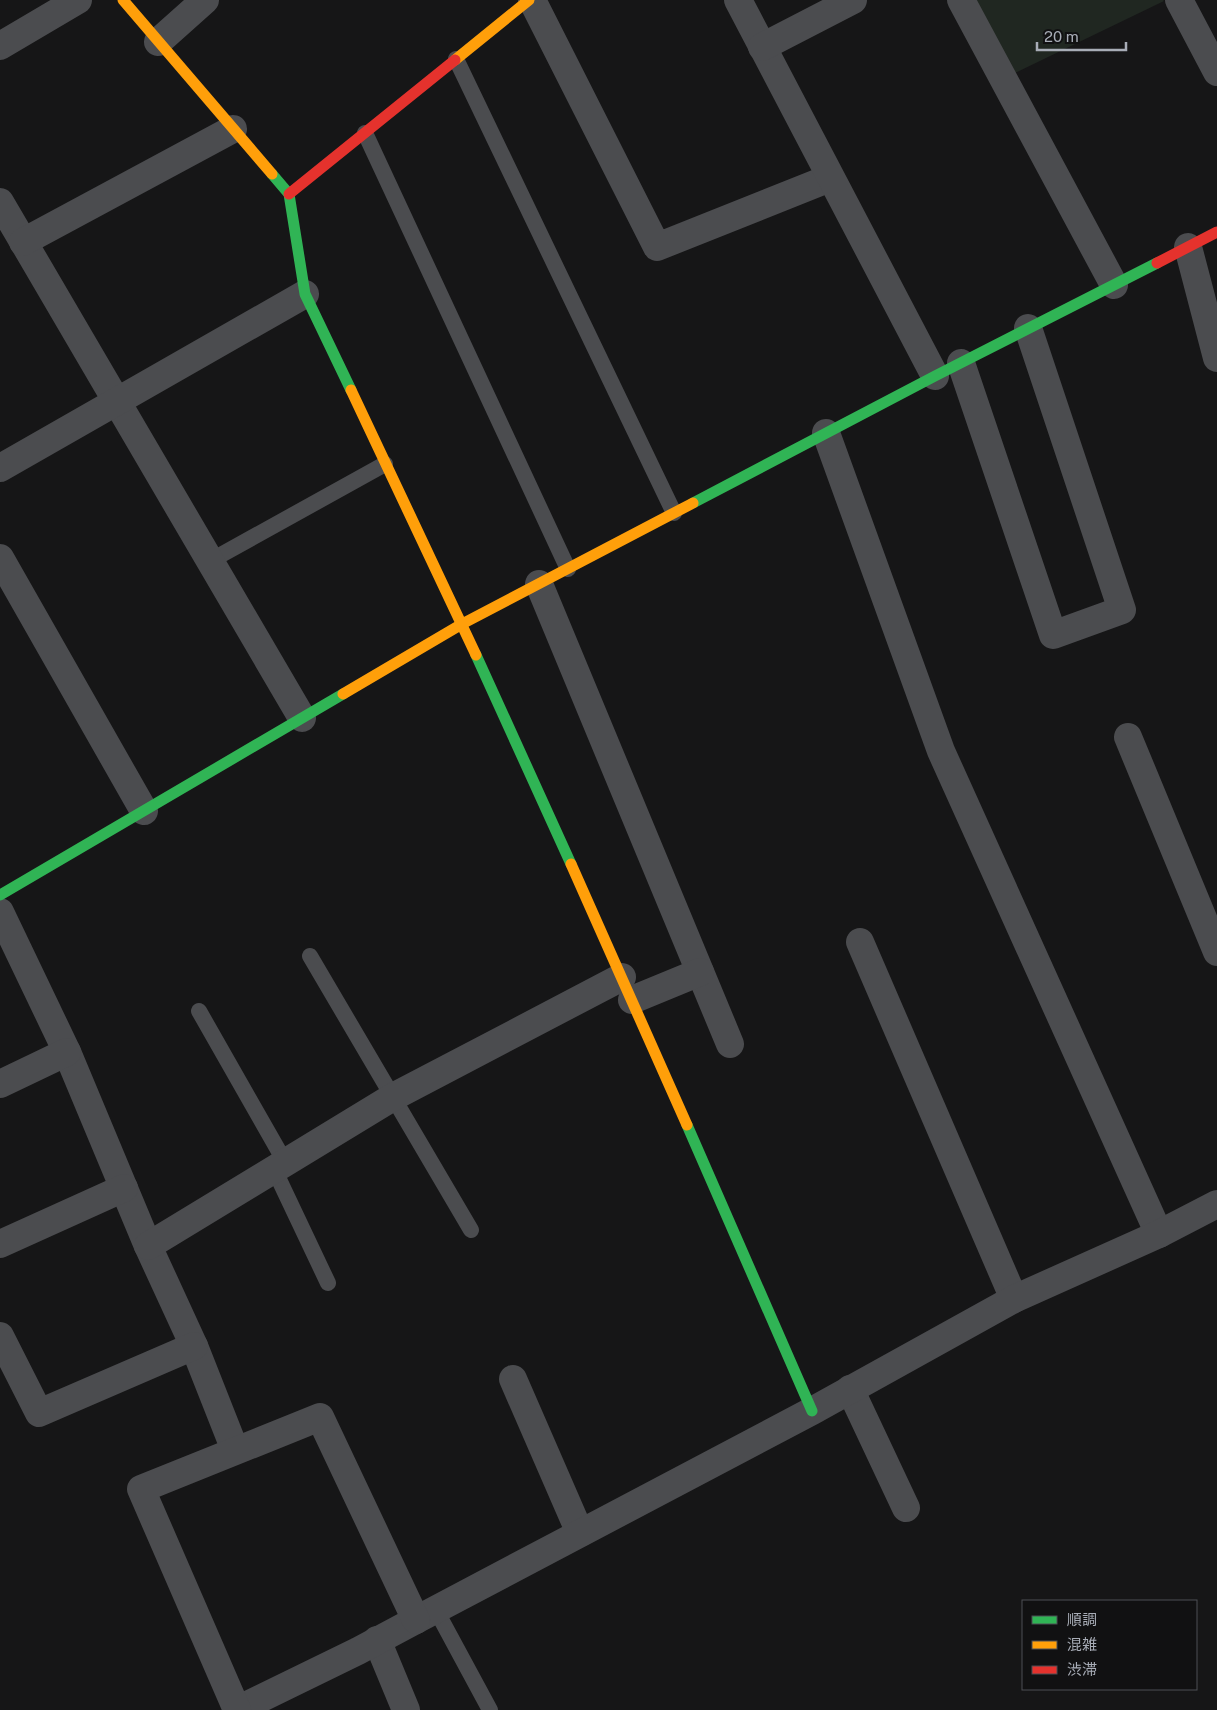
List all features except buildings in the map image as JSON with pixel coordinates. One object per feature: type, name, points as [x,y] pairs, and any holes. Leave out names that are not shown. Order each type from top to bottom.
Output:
[{"type":"street","points":[[0,46],[78,0]]},
{"type":"street","points":[[123,0],[290,194],[305,294],[462,624],[627,989],[812,1410]]},
{"type":"street","points":[[158,42],[205,0]]},
{"type":"street","points":[[290,194],[529,0]]},
{"type":"street","points":[[532,0],[657,247],[830,178]]},
{"type":"street","points":[[738,0],[935,376]]},
{"type":"street","points":[[762,47],[853,0]]},
{"type":"street","points":[[961,0],[1114,285]]},
{"type":"street","points":[[1179,0],[1217,72]]},
{"type":"street","points":[[23,242],[233,129]]},
{"type":"street","points":[[0,202],[302,718]]},
{"type":"street","points":[[0,895],[462,624],[935,376],[1217,232]]},
{"type":"street","points":[[1188,247],[1217,358]]},
{"type":"street","points":[[0,468],[305,294]]},
{"type":"street","points":[[961,363],[1052,635],[1122,610],[1028,328]]},
{"type":"street","points":[[826,433],[941,751],[1159,1234]]},
{"type":"street","points":[[0,558],[144,811]]},
{"type":"street","points":[[539,584],[730,1044]]},
{"type":"street","points":[[1128,737],[1217,952]]},
{"type":"street","points":[[0,912],[68,1052],[148,1246],[194,1346],[235,1450]]},
{"type":"street","points":[[860,942],[1014,1299]]},
{"type":"street","points":[[148,1246],[393,1097],[627,989],[700,972]]},
{"type":"street","points":[[0,1084],[68,1052]]},
{"type":"street","points":[[0,1244],[124,1188]]},
{"type":"street","points":[[426,1615],[320,1417],[142,1489],[247,1708],[426,1615],[580,1534],[1014,1299],[1159,1234],[1217,1204]]},
{"type":"street","points":[[0,1336],[39,1413],[194,1346]]},
{"type":"street","points":[[512,1379],[580,1534]]},
{"type":"street","points":[[850,1389],[906,1508]]},
{"type":"street","points":[[377,1640],[406,1710]]},
{"type":"lane","points":[[456,59],[674,513]]},
{"type":"lane","points":[[365,133],[568,569]]},
{"type":"lane","points":[[210,560],[386,464]]},
{"type":"lane","points":[[310,956],[471,1230]]},
{"type":"lane","points":[[199,1011],[280,1166],[328,1283]]},
{"type":"lane","points":[[426,1615],[490,1710]]},
{"type":"shaded area","points":[[975,0],[1163,0],[1164,1],[1013,74]]},
{"type":"traffic: fast","points":[[272,174],[289,194],[305,294],[351,390]]},
{"type":"traffic: fast","points":[[693,503],[935,376],[1157,263]]},
{"type":"traffic: fast","points":[[476,655],[571,864]]},
{"type":"traffic: fast","points":[[0,895],[343,694]]},
{"type":"traffic: fast","points":[[687,1125],[812,1411]]},
{"type":"traffic: slow","points":[[123,0],[272,174]]},
{"type":"traffic: slow","points":[[455,60],[529,0]]},
{"type":"traffic: slow","points":[[351,390],[476,655]]},
{"type":"traffic: slow","points":[[343,694],[462,624],[693,503]]},
{"type":"traffic: slow","points":[[571,864],[687,1125]]},
{"type":"traffic: jam","points":[[289,194],[455,60]]},
{"type":"traffic: jam","points":[[1157,263],[1217,232]]}]
